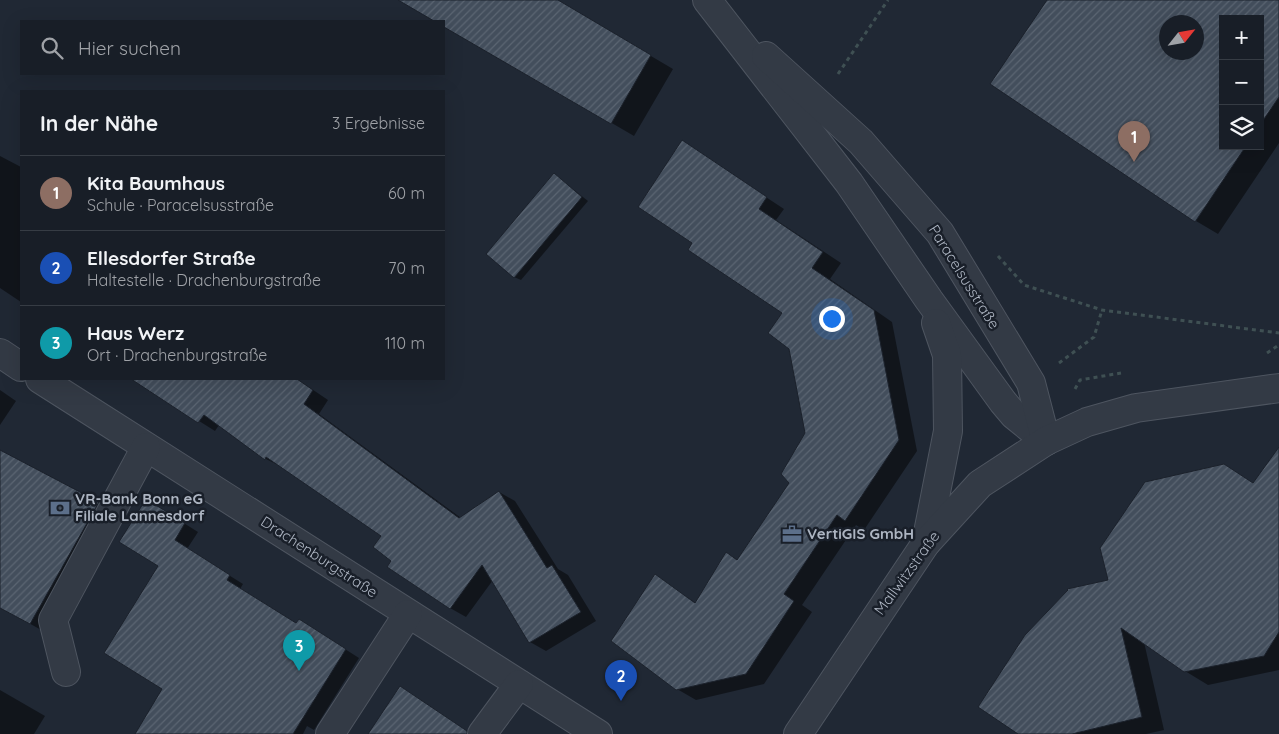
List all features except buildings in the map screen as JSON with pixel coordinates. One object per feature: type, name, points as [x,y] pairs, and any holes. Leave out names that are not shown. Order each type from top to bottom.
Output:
[{"type":"street","name":"Paracelsusstraße","points":[[710,4],[849,183],[929,300],[1003,402],[1014,415],[1046,441]]},
{"type":"street","name":"Paracelsusstraße","points":[[710,4],[861,142],[940,234],[1031,383],[1046,441]]},
{"type":"street","name":"Paracelsusstraße","points":[[926,543],[948,431],[947,355],[929,300]]},
{"type":"street","points":[[0,353],[20,366]]},
{"type":"street","name":"Drachenburgstraße","points":[[42,380],[598,734]]},
{"type":"street","name":"Mallwitzstraße","points":[[798,734],[926,543],[980,484],[1046,441],[1086,422],[1136,408],[1279,388]]},
{"type":"street","points":[[66,672],[52,620],[146,447]]},
{"type":"street","points":[[330,734],[408,614]]},
{"type":"street","points":[[482,734],[519,684]]},
{"type":"path","points":[[833,82],[888,0]]},
{"type":"path","points":[[997,255],[1024,285],[1102,310],[1279,333]]},
{"type":"place","name":"Kita Baumhaus","points":[[1134,162]]},
{"type":"place","name":"VR-Bank Bonn eG Filiale Lannesdorf","points":[[60,508]]},
{"type":"place","name":"VertiGIS GmbH","points":[[792,534]]},
{"type":"place","name":"Haus Werz","points":[[299,671]]},
{"type":"place","name":"Ellesdorfer Straße","points":[[621,701]]}]
